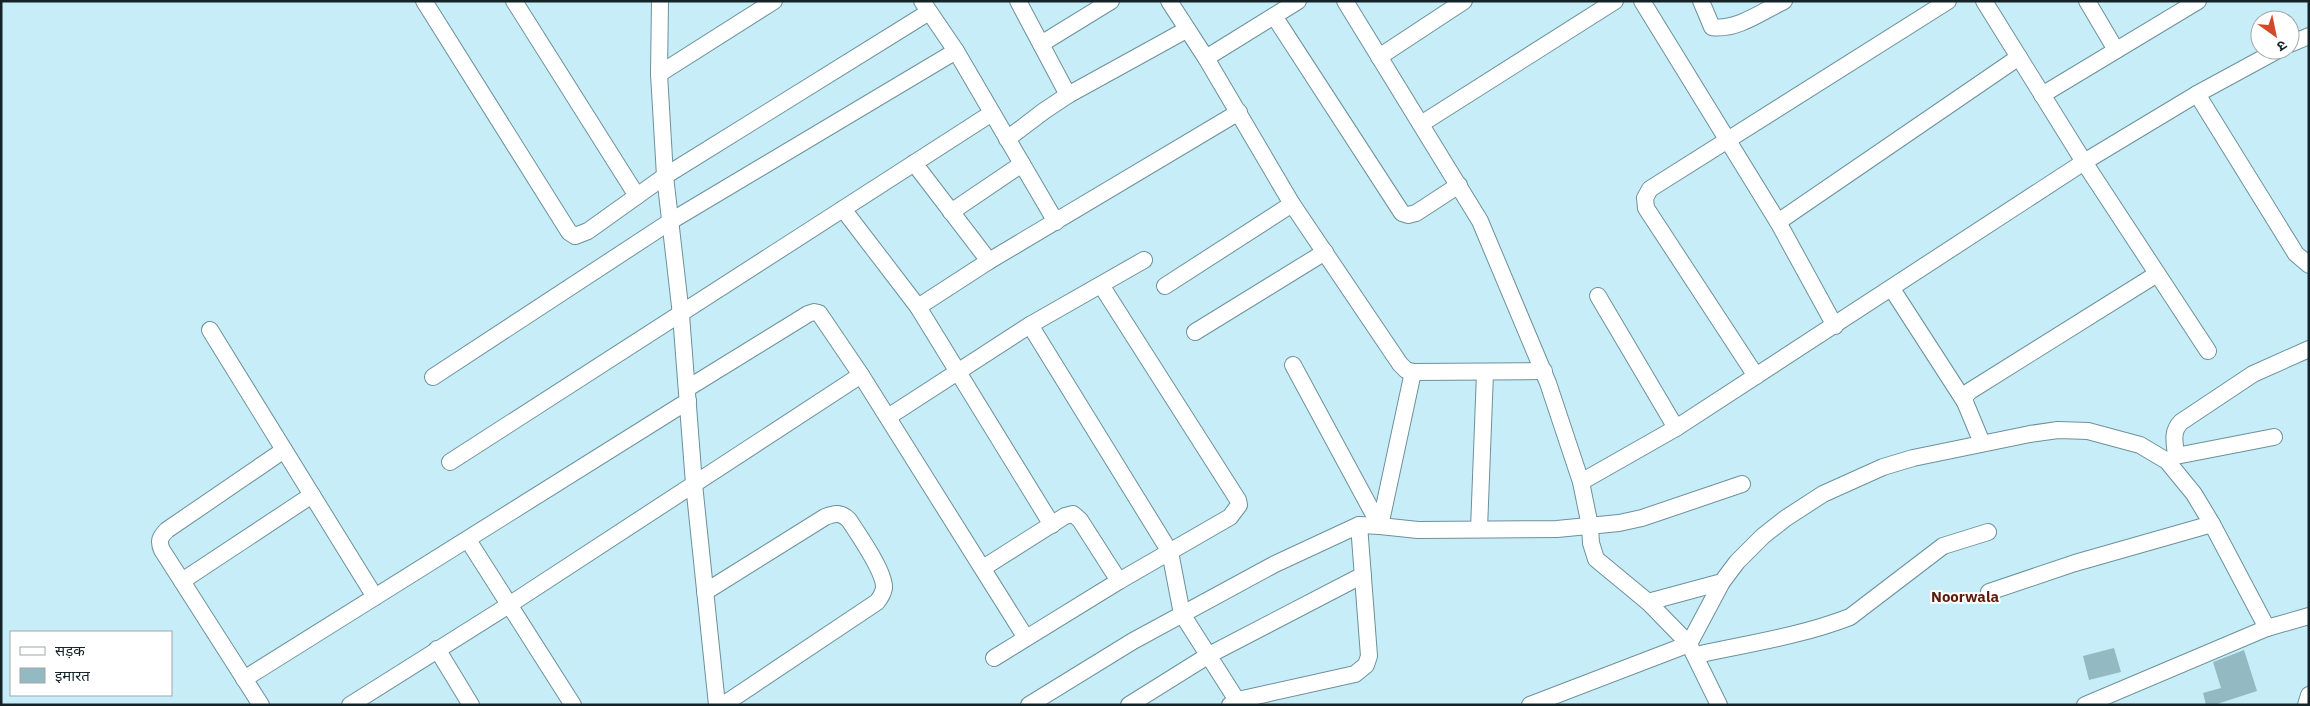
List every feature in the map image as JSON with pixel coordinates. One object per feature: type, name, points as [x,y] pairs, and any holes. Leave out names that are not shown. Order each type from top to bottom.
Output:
[{"type":"street","points":[[424,1],[569,232],[575,236],[588,231],[665,176],[926,6],[956,52],[1056,222]]},
{"type":"street","points":[[514,1],[637,196]]},
{"type":"street","points":[[660,1],[659,74],[665,176],[681,315],[694,484],[717,705]]},
{"type":"street","points":[[659,74],[774,1]]},
{"type":"street","points":[[1018,1],[1068,95]]},
{"type":"street","points":[[1042,44],[1111,1]]},
{"type":"street","points":[[1170,1],[1186,30],[1206,58],[1239,112],[1292,204],[1400,364],[1406,370],[1413,372],[1485,373],[1544,371]]},
{"type":"street","points":[[1206,58],[1298,1]]},
{"type":"street","points":[[1345,1],[1480,221],[1544,371],[1582,482],[1590,526],[1590,543],[1596,559],[1648,602],[1692,649],[1720,705]]},
{"type":"street","points":[[1380,57],[1464,1]]},
{"type":"street","points":[[1421,124],[1615,1]]},
{"type":"street","points":[[1642,1],[1778,222],[1835,326]]},
{"type":"street","points":[[1701,1],[1712,26],[1720,28],[1731,26],[1784,1]]},
{"type":"street","points":[[1756,376],[1646,208],[1645,198],[1650,189],[1948,1]]},
{"type":"street","points":[[1984,1],[2084,162],[2208,351]]},
{"type":"street","points":[[2087,1],[2116,50]]},
{"type":"street","points":[[2042,95],[2198,1]]},
{"type":"street","points":[[1274,16],[1402,213],[1408,215],[1416,213],[1459,185]]},
{"type":"street","points":[[1007,139],[1044,110],[1068,95],[1186,30]]},
{"type":"street","points":[[432,377],[671,221],[956,52]]},
{"type":"street","points":[[1778,222],[2019,58]]},
{"type":"street","points":[[1582,482],[1676,428],[2084,162],[2197,94],[2260,60]]},
{"type":"street","points":[[2197,94],[2296,254],[2309,266]]},
{"type":"street","points":[[918,307],[988,262],[1239,112]]},
{"type":"street","points":[[450,462],[992,113]]},
{"type":"street","points":[[914,163],[988,262]]},
{"type":"street","points":[[951,212],[1022,164]]},
{"type":"street","points":[[1166,286],[1292,204]]},
{"type":"street","points":[[843,210],[918,307],[1052,525]]},
{"type":"street","points":[[1195,332],[1325,252]]},
{"type":"street","points":[[888,416],[1030,325],[1144,260]]},
{"type":"street","points":[[1965,402],[1965,396],[1970,391],[2157,274]]},
{"type":"street","points":[[994,658],[1236,512],[1238,500],[1101,285]]},
{"type":"street","points":[[1892,288],[1965,402],[1982,443]]},
{"type":"street","points":[[1598,296],[1676,428]]},
{"type":"street","points":[[244,679],[468,540],[814,312],[824,317],[1026,638]]},
{"type":"street","points":[[1030,325],[1170,552],[1182,614],[1209,655],[1236,703],[1356,674],[1366,665],[1369,656],[1359,525]]},
{"type":"street","points":[[210,330],[375,597]]},
{"type":"street","points":[[2267,628],[2212,524],[2172,458],[2175,428],[2181,422],[2253,374],[2309,349]]},
{"type":"street","points":[[1292,365],[1380,526]]},
{"type":"street","points":[[1380,526],[1413,372]]},
{"type":"street","points":[[1479,529],[1485,373]]},
{"type":"street","points":[[360,702],[437,649],[508,605],[861,375]]},
{"type":"street","points":[[1692,649],[1722,582],[1737,562],[1762,536],[1823,494],[1883,467],[1982,443],[2058,430],[2088,431],[2140,445],[2172,458],[2274,437]]},
{"type":"street","points":[[261,705],[159,543],[160,536],[284,450]]},
{"type":"street","points":[[1029,705],[1182,614],[1275,564],[1359,525],[1402,529],[1557,529],[1590,526],[1642,518],[1742,484]]},
{"type":"street","points":[[182,581],[312,495]]},
{"type":"street","points":[[705,592],[825,517],[836,513],[843,514],[849,520],[881,575],[884,586],[882,595],[877,602],[723,705]]},
{"type":"street","points":[[982,568],[1065,516],[1076,516],[1119,581]]},
{"type":"street","points":[[1989,592],[2075,563],[2212,524]]},
{"type":"street","points":[[1530,705],[1692,649],[1768,639],[1850,618],[1943,546],[1988,532]]},
{"type":"street","points":[[468,540],[573,705]]},
{"type":"street","points":[[1129,705],[1209,655],[1363,576]]},
{"type":"street","points":[[1648,602],[1722,582]]},
{"type":"street","points":[[2085,705],[2267,628],[2309,616]]},
{"type":"street","points":[[437,649],[471,705]]},
{"type":"street","points":[[2306,705],[2309,695]]},
{"type":"building","points":[[2114,648],[2121,672],[2089,680],[2083,656]]},
{"type":"building","points":[[2244,650],[2257,691],[2214,705],[2206,705],[2203,693],[2221,688],[2213,662]]},
{"type":"district","name":"Noorwala","points":[[1965,596]]}]
